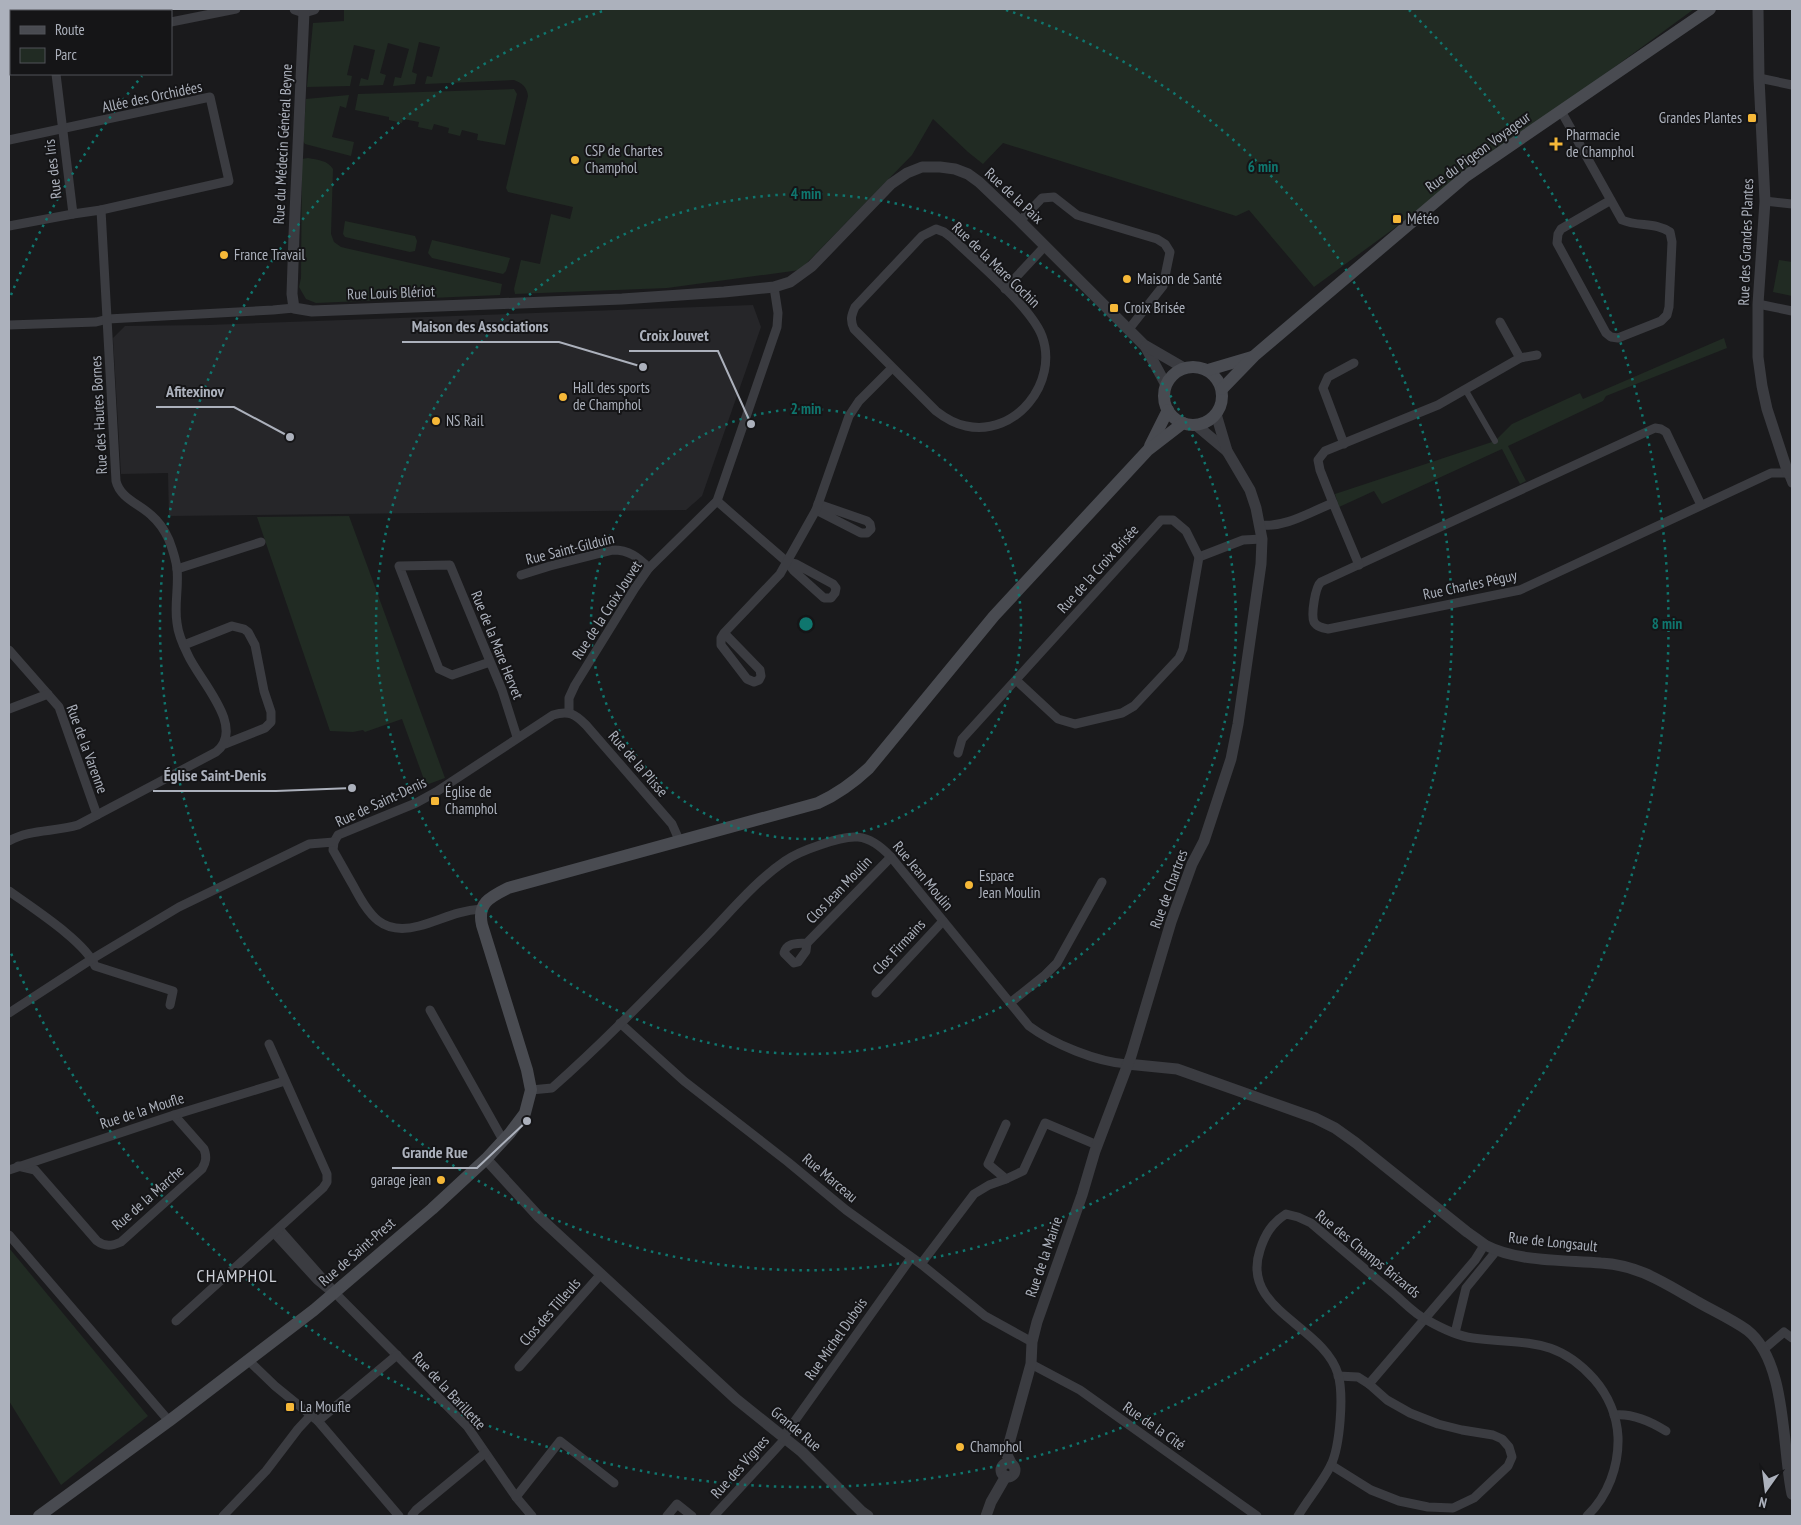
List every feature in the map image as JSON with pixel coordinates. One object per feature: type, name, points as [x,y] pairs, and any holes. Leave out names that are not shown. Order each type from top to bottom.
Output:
[{"type":"main road","name":"Rue du Pigeon Voyageur","points":[[1222,389],[1254,356],[1466,176],[1710,9]]},
{"type":"main road","name":"Rue du Pigeon Voyageur","points":[[1208,370],[1254,356]]},
{"type":"main road","points":[[1196,366],[1208,370],[1217,378],[1222,389],[1222,402],[1216,414],[1207,421],[1196,425],[1183,423],[1168,410],[1164,397],[1166,385],[1173,375],[1184,368],[1196,366]]},
{"type":"main road","points":[[1148,450],[1168,410]]},
{"type":"main road","points":[[481,909],[483,904],[495,894],[508,888],[818,803],[837,794],[869,768],[994,616],[1148,450],[1183,423]]},
{"type":"main road","name":"Rue de Saint-Prest","points":[[39,1516],[336,1293],[486,1159],[525,1113],[531,1090],[528,1070],[489,950],[482,925],[481,909]]},
{"type":"street","points":[[172,22],[236,9]]},
{"type":"street","name":"Rue des Grandes Plantes","points":[[1758,9],[1759,78],[1765,200],[1758,304],[1758,357],[1762,386],[1773,427],[1791,476]]},
{"type":"street","name":"Rue du Médecin Général Beyne","points":[[294,308],[292,294],[293,245],[304,10]]},
{"type":"street","name":"Rue des Iris","points":[[56,75],[73,214],[101,210]]},
{"type":"street","points":[[1759,78],[1792,84]]},
{"type":"street","name":"Allée des Orchidées","points":[[63,130],[210,97],[230,181],[101,210]]},
{"type":"street","points":[[1561,111],[1611,200],[1622,220],[1630,223],[1662,226],[1670,232],[1672,242],[1667,315],[1661,321],[1618,338],[1611,337],[1606,333],[1557,243],[1558,234],[1561,229],[1611,200]]},
{"type":"street","points":[[9,140],[63,130]]},
{"type":"street","name":"Rue de la Paix","points":[[774,286],[790,282],[807,271],[892,184],[907,173],[922,167],[955,168],[979,182],[1145,346],[1184,368]]},
{"type":"street","points":[[1020,222],[1042,198],[1054,198],[1077,215],[1157,239],[1165,244],[1170,252],[1163,286],[1129,330]]},
{"type":"street","points":[[1765,200],[1792,204]]},
{"type":"street","points":[[101,210],[108,318]]},
{"type":"street","points":[[9,226],[73,214]]},
{"type":"street","name":"Rue de la Mare Cochin","points":[[936,229],[944,232],[1034,320],[1042,337],[1046,359],[1043,380],[1034,398],[1007,421],[986,427],[967,427],[949,420],[936,411],[892,368],[854,329],[850,322],[851,315],[855,307],[922,236],[936,229]]},
{"type":"street","points":[[1004,289],[1045,246]]},
{"type":"street","name":"Rue Louis Blériot","points":[[9,325],[96,322],[108,318],[294,308],[312,311],[615,299],[724,292],[774,286]]},
{"type":"street","name":"Rue de la Croix Jouvet","points":[[569,712],[569,698],[575,685],[649,568],[717,501],[777,327],[778,313],[774,286]]},
{"type":"street","points":[[1758,304],[1792,311]]},
{"type":"street","name":"Rue des Hautes Bornes","points":[[108,318],[117,486],[124,495],[151,515],[168,538],[177,569],[176,621],[189,658],[219,707],[227,733],[225,744]]},
{"type":"street","points":[[1500,322],[1520,358]]},
{"type":"street","name":"Rue de la Paix","points":[[1145,346],[1166,385]]},
{"type":"street","points":[[1359,565],[1320,470],[1318,460],[1325,452],[1438,405],[1520,358],[1537,354]]},
{"type":"street","points":[[1344,444],[1323,388],[1328,377],[1354,363]]},
{"type":"street","points":[[724,633],[760,670],[761,676],[759,680],[754,682],[747,679],[721,645],[721,638],[724,633],[780,574],[817,507],[849,416],[859,401],[892,368]]},
{"type":"street","points":[[1465,389],[1495,441]]},
{"type":"street","points":[[1216,414],[1227,452]]},
{"type":"street","points":[[1196,425],[1227,452]]},
{"type":"street","name":"Rue Charles Péguy","points":[[1702,505],[1666,432],[1655,428],[1317,585],[1313,619],[1322,628],[1328,629],[1520,590],[1771,473],[1791,476]]},
{"type":"street","name":"Rue de Chartres","points":[[1127,1064],[1132,1056],[1171,922],[1192,864],[1204,841],[1231,758],[1238,724],[1261,564],[1262,539],[1250,490],[1227,452]]},
{"type":"street","points":[[717,501],[787,562],[794,571],[824,598],[830,598],[835,593],[836,588],[833,584],[796,564],[787,562]]},
{"type":"street","points":[[1260,525],[1272,526],[1283,524],[1333,503]]},
{"type":"street","points":[[817,507],[867,521],[871,529],[868,534],[861,534],[817,507]]},
{"type":"street","name":"Rue de la Croix Brisée","points":[[958,753],[962,739],[1161,520],[1173,520],[1186,531],[1199,557]]},
{"type":"street","points":[[1016,680],[1058,719],[1074,724],[1122,713],[1134,706],[1180,658],[1199,557],[1243,540],[1262,539]]},
{"type":"street","points":[[177,569],[261,542]]},
{"type":"street","name":"Rue Saint-Gilduin","points":[[521,576],[550,566],[618,550],[632,553],[649,568]]},
{"type":"street","name":"Rue de la Mare Hervet","points":[[490,662],[452,675],[438,669],[399,566],[450,564],[502,690],[517,737]]},
{"type":"street","points":[[9,840],[20,834],[64,830],[78,825],[216,752],[225,744],[264,728],[271,722],[271,712],[264,691],[255,645],[248,632],[232,626],[184,645]]},
{"type":"street","name":"Rue de la Varenne","points":[[9,650],[59,706],[97,814]]},
{"type":"street","points":[[9,709],[48,694]]},
{"type":"street","name":"Rue de la Plisse","points":[[569,712],[576,715],[586,725],[672,824],[680,842]]},
{"type":"street","name":"Rue de Saint-Denis","points":[[9,1013],[92,959],[179,907],[309,844],[334,842],[338,835],[416,803],[436,792],[553,714],[569,712]]},
{"type":"street","name":"Rue Jean Moulin","points":[[531,1090],[552,1088],[764,878],[786,860],[805,850],[835,839],[853,836],[869,839],[877,843],[891,857],[1029,1026],[1043,1036],[1072,1049],[1114,1063],[1127,1064]]},
{"type":"street","points":[[334,842],[334,850],[367,911],[380,922],[393,927],[407,928],[420,926],[459,911],[481,909]]},
{"type":"street","name":"Clos Jean Moulin","points":[[808,943],[891,857]]},
{"type":"street","points":[[1010,1003],[1045,975],[1056,963],[1102,882]]},
{"type":"street","points":[[9,891],[80,945],[92,959],[95,966],[173,991],[170,1005]]},
{"type":"street","name":"Clos Firmains","points":[[876,993],[943,921]]},
{"type":"street","points":[[430,1010],[503,1140]]},
{"type":"street","name":"Rue Marceau","points":[[620,1022],[684,1081],[846,1210],[921,1264],[986,1316],[1032,1342]]},
{"type":"street","points":[[176,1321],[323,1188],[326,1182],[327,1174],[268,1044]]},
{"type":"street","name":"Rue de la Mairie","points":[[986,1516],[990,1502],[1006,1476],[1012,1476],[1015,1472],[1015,1466],[1007,1455],[1008,1447],[1031,1364],[1032,1342],[1037,1322],[1082,1195],[1097,1145],[1127,1064]]},
{"type":"street","name":"Rue de Longsault","points":[[1127,1064],[1177,1069],[1315,1118],[1335,1128],[1356,1143],[1485,1244],[1497,1250],[1512,1255],[1550,1260],[1619,1264],[1647,1273],[1747,1331],[1764,1348],[1778,1389],[1792,1494]]},
{"type":"street","name":"Rue de la Moufle","points":[[9,1170],[174,1115],[285,1082]]},
{"type":"street","name":"Rue de la Marche","points":[[18,1166],[35,1170],[97,1241],[103,1245],[115,1244],[121,1242],[202,1169],[204,1165],[206,1154],[204,1149],[174,1115]]},
{"type":"street","points":[[921,1264],[974,1194],[989,1185],[1023,1171],[1045,1123],[1097,1145]]},
{"type":"street","points":[[1006,1124],[988,1164],[1006,1179]]},
{"type":"street","name":"Grande Rue","points":[[486,1159],[539,1217],[736,1399],[802,1452],[868,1516]]},
{"type":"street","name":"Rue des Champs Brizards","points":[[1298,1516],[1331,1465],[1336,1450],[1340,1417],[1338,1376],[1325,1350],[1267,1298],[1256,1274],[1257,1259],[1268,1229],[1286,1214],[1311,1223],[1425,1319],[1455,1333],[1472,1338],[1531,1342],[1557,1351],[1580,1364],[1603,1390],[1618,1426],[1618,1451],[1614,1473],[1605,1494],[1587,1516]]},
{"type":"street","points":[[276,1231],[336,1293]]},
{"type":"street","points":[[9,1235],[169,1420]]},
{"type":"street","name":"Rue des Champs Brizards","points":[[1425,1319],[1475,1260],[1485,1244]]},
{"type":"street","points":[[1455,1333],[1466,1288],[1497,1250]]},
{"type":"street","name":"Rue Michel Dubois","points":[[784,1436],[911,1258]]},
{"type":"street","name":"Clos des Tilleuls","points":[[519,1367],[601,1274]]},
{"type":"street","name":"Rue de la Barillette","points":[[336,1293],[467,1426],[516,1497],[532,1516]]},
{"type":"street","points":[[1368,1384],[1425,1319]]},
{"type":"street","points":[[1764,1348],[1784,1332],[1792,1338]]},
{"type":"street","points":[[318,1422],[397,1355]]},
{"type":"street","points":[[248,1360],[318,1422],[399,1516],[406,1513],[413,1516],[416,1510],[485,1453]]},
{"type":"street","name":"Rue de la Cité","points":[[1031,1364],[1080,1390],[1257,1516]]},
{"type":"street","points":[[1331,1465],[1371,1490],[1399,1501],[1428,1508],[1453,1508],[1474,1498],[1508,1466],[1512,1457],[1509,1447],[1502,1439],[1493,1435],[1438,1424],[1410,1413],[1387,1400],[1358,1377],[1338,1376]]},
{"type":"street","points":[[1614,1415],[1624,1414],[1652,1422],[1666,1431]]},
{"type":"street","points":[[223,1516],[266,1472],[298,1429],[311,1415]]},
{"type":"street","name":"Rue des Vignes","points":[[714,1516],[783,1440],[784,1436]]},
{"type":"street","points":[[516,1497],[560,1441],[614,1483]]},
{"type":"street","points":[[667,1516],[677,1504],[692,1516]]},
{"type":"shaded area","points":[[753,305],[761,327],[702,496],[686,510],[169,516],[168,473],[121,474],[113,338],[125,326],[208,325]]},
{"type":"green space","points":[[344,9],[1694,9],[1314,287],[1249,210],[1236,216],[1003,143],[983,164],[933,119],[912,155],[800,270],[667,288],[515,294],[514,289],[521,260],[540,264],[551,214],[570,219],[573,207],[508,192],[506,188],[528,96],[525,88],[514,80],[425,84],[427,76],[432,77],[440,47],[419,42],[412,72],[417,74],[415,84],[393,86],[395,77],[401,78],[409,49],[388,43],[380,73],[386,75],[383,85],[359,86],[361,78],[368,80],[375,50],[354,45],[347,75],[352,76],[350,86],[307,87],[313,23],[344,21]]},
{"type":"green space","points":[[514,89],[517,94],[505,145],[477,140],[478,134],[462,130],[460,136],[448,133],[449,128],[434,124],[432,130],[418,127],[419,122],[403,119],[402,123],[389,120],[389,117],[355,110],[358,94]]},
{"type":"green space","points":[[349,95],[346,108],[340,106],[332,137],[354,142],[351,156],[305,144],[303,141],[306,99]]},
{"type":"green space","points":[[308,158],[325,162],[333,169],[331,234],[334,242],[341,247],[502,284],[500,295],[316,303],[306,299],[299,287],[301,278],[302,159]]},
{"type":"green space","points":[[345,221],[415,236],[417,241],[415,251],[410,252],[345,237],[343,234]]},
{"type":"green space","points":[[432,240],[510,258],[506,271],[503,274],[432,258],[428,253]]},
{"type":"green space","points":[[1779,260],[1792,262],[1792,296],[1773,292]]},
{"type":"green space","points":[[1724,338],[1727,348],[1606,396],[1603,401],[1508,446],[1526,481],[1520,484],[1502,449],[1382,504],[1374,491],[1339,507],[1335,494],[1495,441],[1512,424],[1580,393],[1583,399]]},
{"type":"green space","points":[[349,516],[445,778],[426,785],[402,719],[365,732],[363,730],[353,732],[330,731],[257,517]]},
{"type":"green space","points":[[9,1248],[148,1416],[61,1485],[9,1401]]},
{"type":"place","name":"Grandes Plantes","points":[[1752,118]]},
{"type":"place","name":"Pharmacie de Champhol","points":[[1556,144]]},
{"type":"place","name":"CSP de Chartes Champhol","points":[[575,160]]},
{"type":"place","name":"Météo","points":[[1397,219]]},
{"type":"place","name":"France Travail","points":[[224,255]]},
{"type":"place","name":"Maison de Santé","points":[[1127,279]]},
{"type":"place","name":"Croix Brisée","points":[[1114,308]]},
{"type":"place","name":"Maison des Associations","points":[[643,367]]},
{"type":"place","name":"Hall des sports de Champhol","points":[[563,397]]},
{"type":"place","name":"NS Rail","points":[[436,421]]},
{"type":"place","name":"Croix Jouvet","points":[[751,424]]},
{"type":"place","name":"Afitexinov","points":[[290,437]]},
{"type":"place","name":"Église Saint-Denis","points":[[352,788]]},
{"type":"place","name":"Église de Champhol","points":[[435,801]]},
{"type":"place","name":"Espace Jean Moulin","points":[[969,885]]},
{"type":"place","name":"Grande Rue","points":[[527,1121]]},
{"type":"place","name":"garage jean","points":[[441,1180]]},
{"type":"place","name":"La Moufle","points":[[290,1407]]},
{"type":"place","name":"Champhol","points":[[960,1447]]},
{"type":"district","name":"CHAMPHOL","points":[[237,1276]]}]
